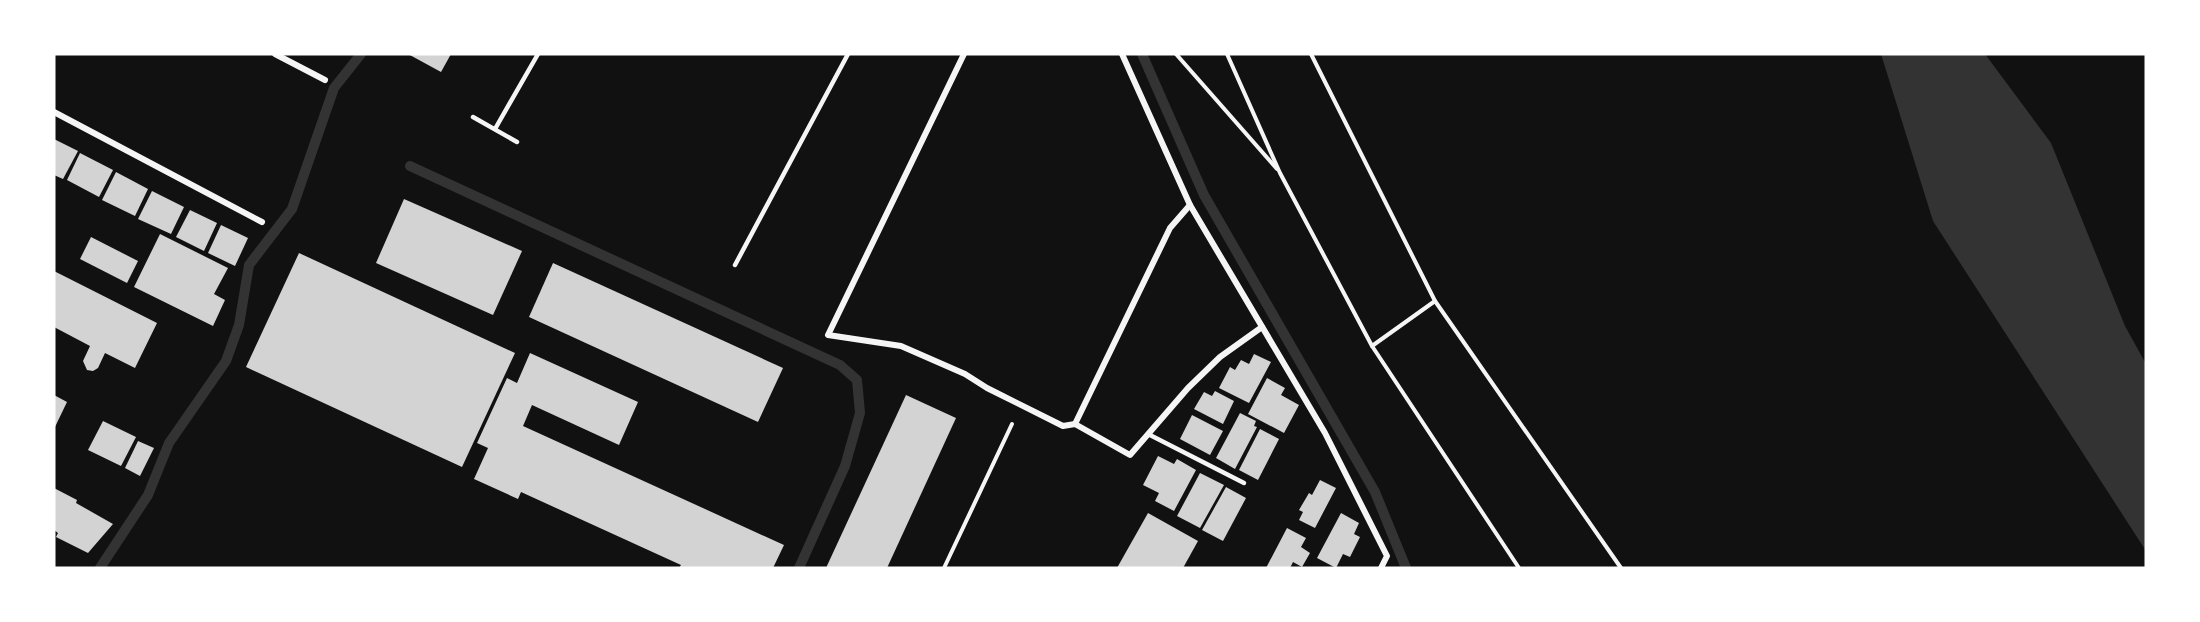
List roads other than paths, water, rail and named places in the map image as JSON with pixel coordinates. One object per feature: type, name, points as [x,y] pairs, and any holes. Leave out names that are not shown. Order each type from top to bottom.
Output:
[{"type":"street","points":[[275,54],[326,80]]},
{"type":"street","points":[[964,54],[828,335],[901,346],[966,374],[987,388],[1063,426],[1075,424],[1130,455],[1188,388],[1220,357],[1262,327]]},
{"type":"street","points":[[1122,54],[1190,205],[1325,433],[1387,555],[1381,568]]},
{"type":"street","points":[[54,112],[262,222]]},
{"type":"street","points":[[1075,424],[1170,228],[1190,205]]},
{"type":"lane","points":[[495,129],[538,54]]},
{"type":"lane","points":[[735,265],[848,54]]},
{"type":"lane","points":[[473,117],[517,142]]},
{"type":"lane","points":[[1148,434],[1244,483]]},
{"type":"waterway","points":[[100,568],[148,495],[169,443],[226,361],[239,325],[249,265],[292,209],[334,88],[361,54]]},
{"type":"waterway","points":[[1142,54],[1204,195],[1375,492],[1406,568]]},
{"type":"waterway","points":[[410,166],[840,365],[857,380],[860,413],[845,466],[799,568]]}]
